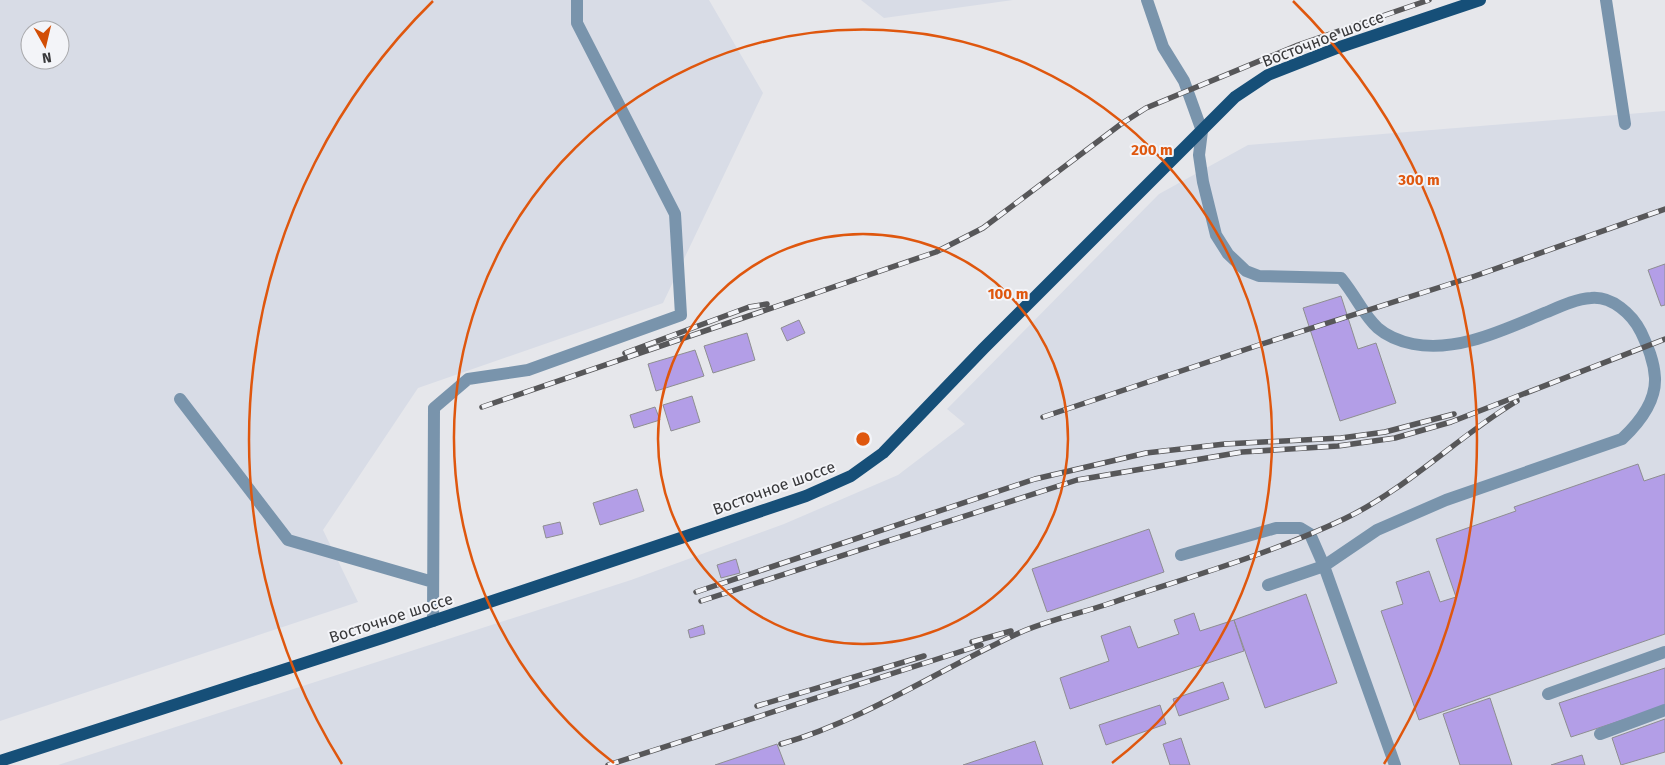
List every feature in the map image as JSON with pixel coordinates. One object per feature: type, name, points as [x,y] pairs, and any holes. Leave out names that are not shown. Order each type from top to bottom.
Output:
[{"type":"main road","name":"Восточное шоссе","points":[[0,761],[433,621],[806,496],[852,476],[882,453],[983,349],[1235,97],[1268,75],[1337,48],[1480,0]]},
{"type":"lane","points":[[433,621],[434,408],[468,379],[528,370],[681,315],[675,214],[577,23],[577,0]]},
{"type":"lane","points":[[1147,0],[1163,46],[1184,81],[1202,131],[1199,155],[1216,235],[1228,254],[1246,271],[1275,278],[1324,276],[1341,278],[1356,296],[1369,321],[1382,332],[1413,344],[1432,345],[1487,336],[1570,303],[1591,298],[1602,299],[1618,305],[1636,321],[1660,370],[1649,404],[1639,424],[1622,440],[1480,488],[1429,508],[1377,530],[1324,566],[1268,585]]},
{"type":"lane","points":[[1606,0],[1624,124]]},
{"type":"lane","points":[[180,399],[288,540],[433,582]]},
{"type":"lane","points":[[1181,554],[1276,528],[1300,528],[1310,534],[1324,566],[1395,765]]},
{"type":"lane","points":[[1548,694],[1665,652]]},
{"type":"lane","points":[[1600,734],[1665,710]]},
{"type":"shaded area","points":[[0,0],[709,0],[763,93],[663,303],[418,388],[323,530],[358,602],[0,721]]},
{"type":"shaded area","points":[[861,0],[1013,0],[884,18]]},
{"type":"shaded area","points":[[1665,111],[1665,765],[58,765],[631,580],[784,524],[898,475],[965,424],[947,409],[1159,194],[1248,145]]},
{"type":"building","points":[[1665,264],[1665,305],[1661,306],[1648,270]]},
{"type":"building","points":[[1341,296],[1358,349],[1376,343],[1396,403],[1340,421],[1303,308]]},
{"type":"building","points":[[799,320],[805,333],[787,341],[781,328]]},
{"type":"building","points":[[747,333],[755,360],[713,373],[704,346]]},
{"type":"building","points":[[695,350],[704,376],[656,391],[648,364]]},
{"type":"building","points":[[692,396],[700,422],[671,431],[663,405]]},
{"type":"building","points":[[655,407],[660,420],[634,428],[630,415]]},
{"type":"building","points":[[1638,464],[1644,481],[1665,474],[1665,634],[1419,720],[1381,611],[1403,604],[1396,582],[1429,571],[1440,602],[1456,597],[1436,539],[1516,511],[1514,507]]},
{"type":"building","points":[[637,489],[644,511],[600,525],[593,503]]},
{"type":"building","points":[[560,522],[563,534],[546,538],[543,526]]},
{"type":"building","points":[[1149,529],[1164,572],[1047,612],[1032,569]]},
{"type":"building","points":[[736,559],[740,573],[721,578],[717,565]]},
{"type":"building","points":[[1306,594],[1337,683],[1265,708],[1234,620]]},
{"type":"building","points":[[1194,613],[1200,631],[1234,620],[1244,651],[1070,709],[1060,678],[1109,661],[1101,636],[1130,626],[1138,648],[1179,634],[1174,620]]},
{"type":"building","points":[[703,625],[705,634],[690,638],[688,630]]},
{"type":"building","points":[[1665,668],[1665,706],[1571,737],[1559,703]]},
{"type":"building","points":[[1223,682],[1229,699],[1179,716],[1173,699]]},
{"type":"building","points":[[1490,698],[1512,765],[1460,765],[1443,714]]},
{"type":"building","points":[[1160,705],[1166,724],[1106,745],[1099,725]]},
{"type":"building","points":[[1665,719],[1665,752],[1621,765],[1612,738]]},
{"type":"building","points":[[1181,738],[1190,765],[1170,765],[1163,744]]},
{"type":"building","points":[[1035,741],[1043,765],[963,765]]},
{"type":"building","points":[[777,744],[785,765],[715,765]]},
{"type":"building","points":[[1582,755],[1585,765],[1551,765]]},
{"type":"railway","points":[[482,407],[936,252],[983,228],[1121,124],[1146,108],[1298,45],[1429,0]]},
{"type":"railway","points":[[1043,417],[1475,276],[1665,209]]},
{"type":"railway","points":[[625,353],[749,307],[767,304]]},
{"type":"railway","points":[[701,601],[1077,480],[1242,452],[1338,446],[1395,438],[1451,422],[1665,339]]},
{"type":"railway","points":[[781,744],[843,722],[1029,629],[1226,565],[1286,544],[1344,519],[1367,507],[1411,478],[1474,430],[1517,401]]},
{"type":"railway","points":[[696,592],[1035,479],[1146,453],[1225,444],[1341,438],[1385,432],[1454,414]]},
{"type":"railway","points":[[972,642],[1011,631]]},
{"type":"railway","points":[[608,765],[981,645]]},
{"type":"railway","points":[[757,706],[924,656]]}]
